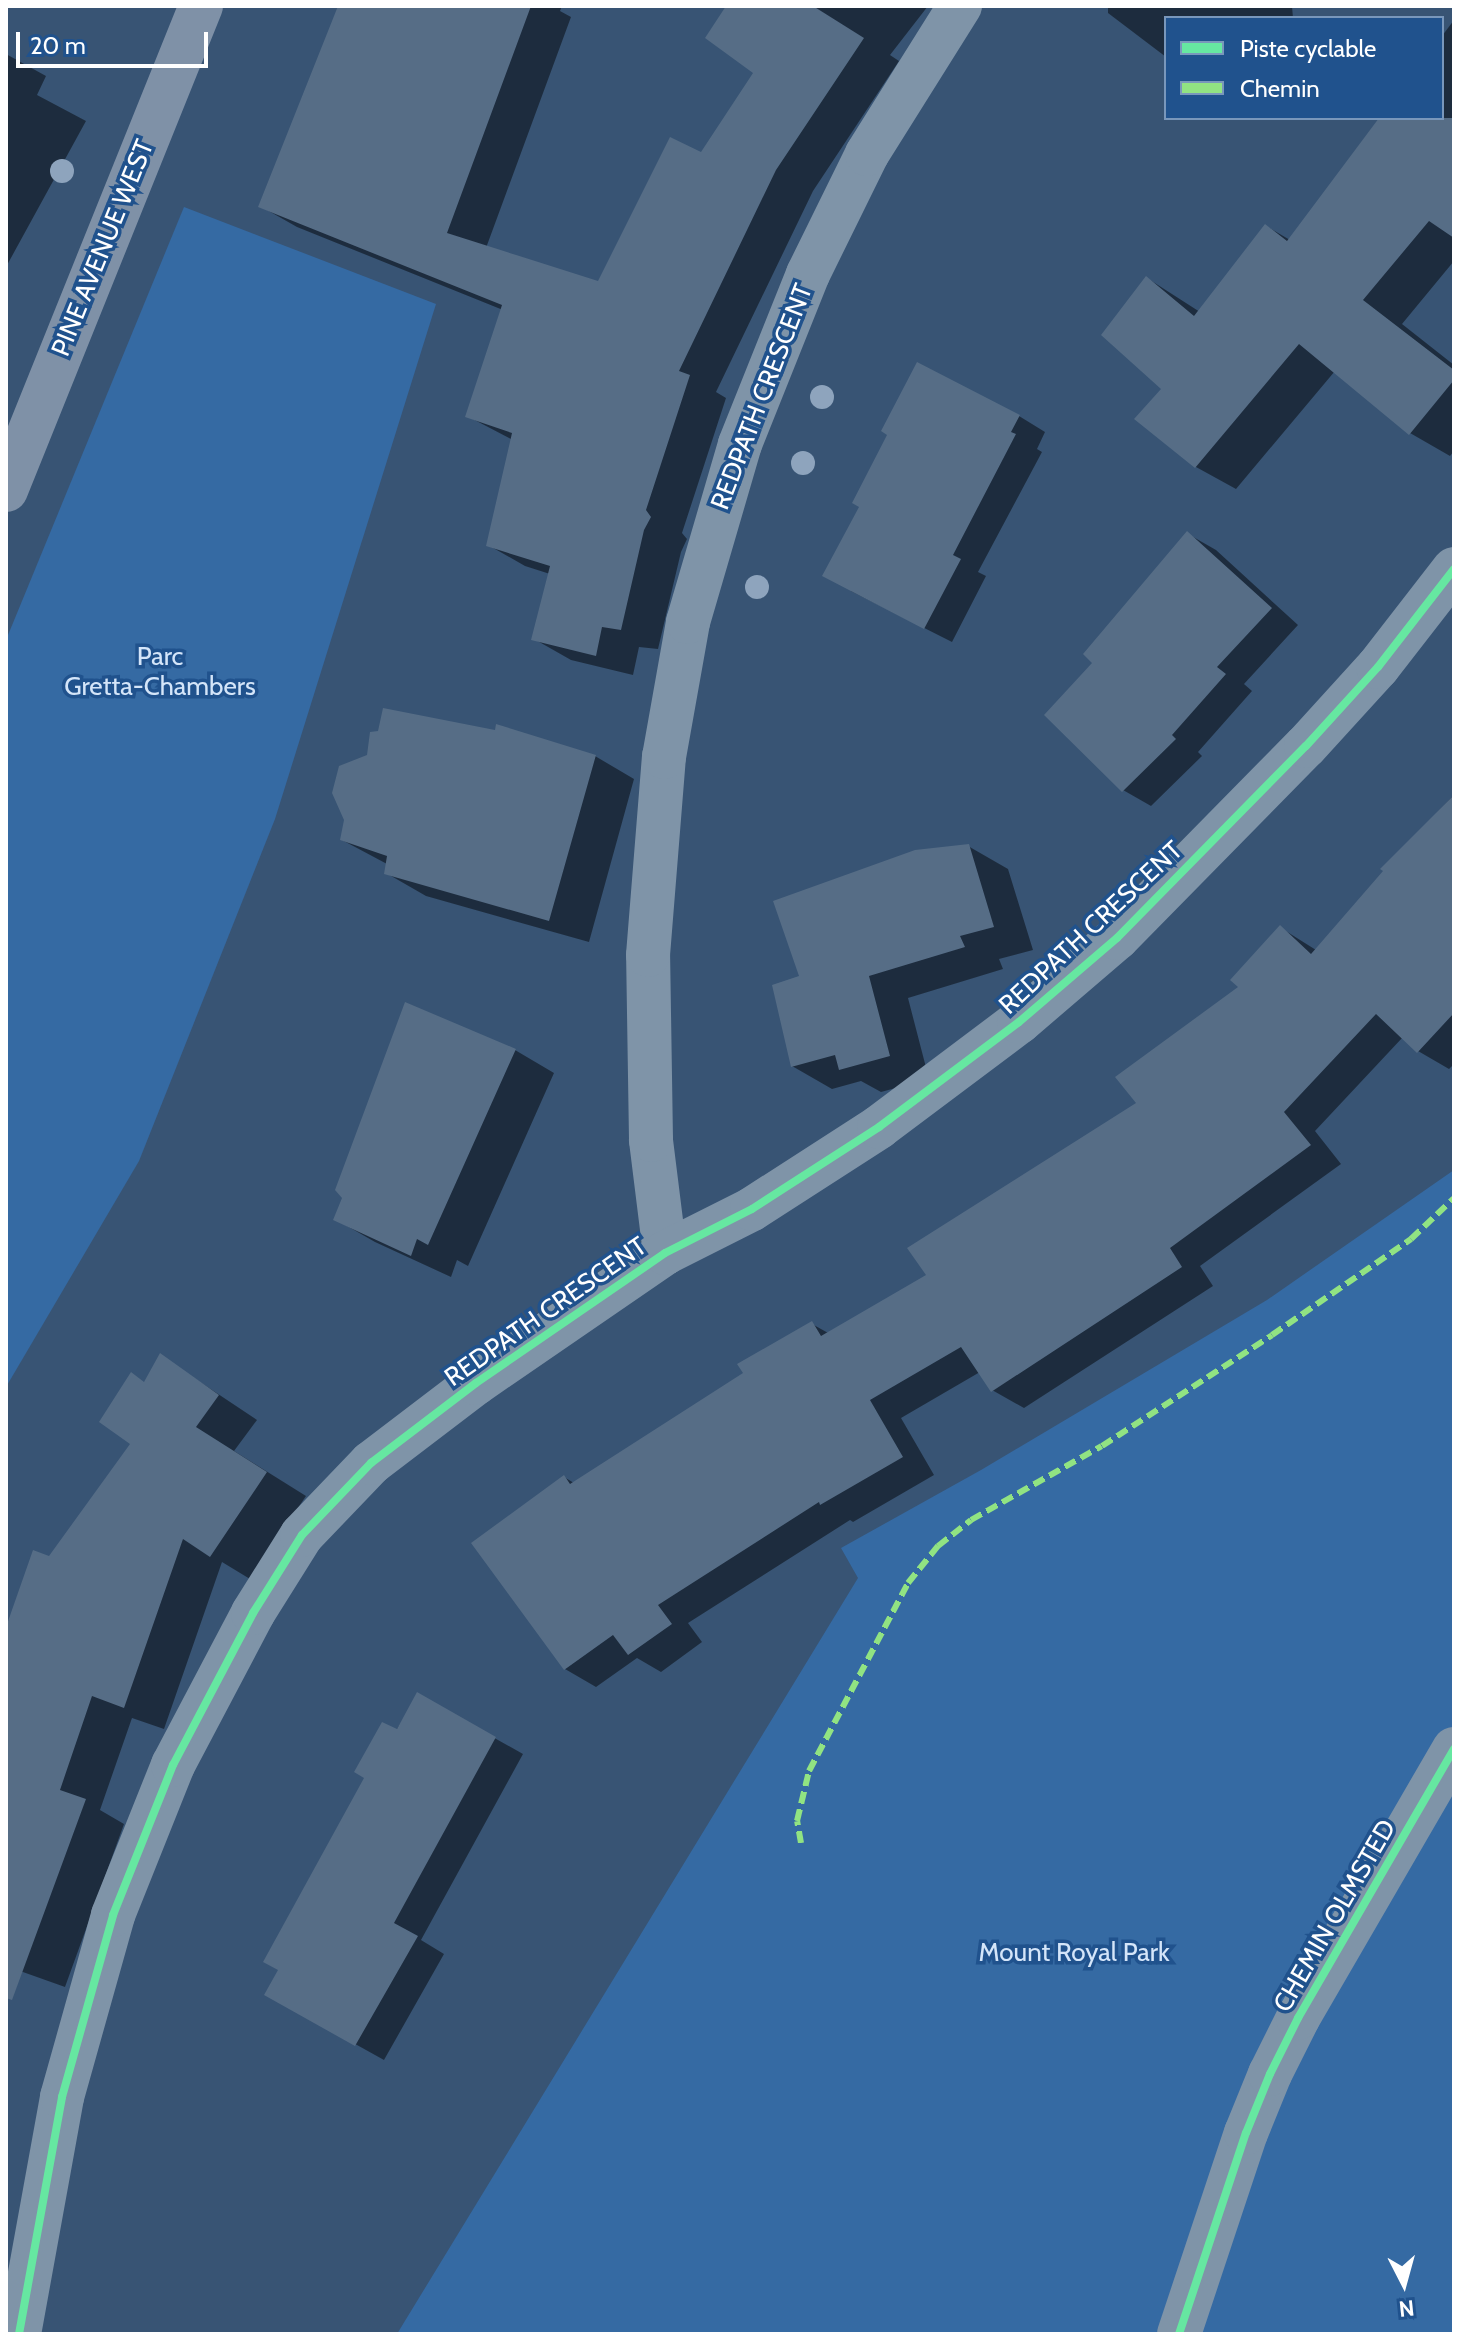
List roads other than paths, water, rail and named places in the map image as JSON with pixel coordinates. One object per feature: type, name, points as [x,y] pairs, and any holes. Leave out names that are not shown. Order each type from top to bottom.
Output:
[{"type":"main road","name":"PINE AVENUE WEST","points":[[6,490],[201,6]]},
{"type":"street","name":"REDPATH CRESCENT","points":[[665,1253],[651,1140],[648,955],[664,757],[688,622],[740,444],[808,274],[867,154],[960,6]]},
{"type":"street","name":"REDPATH CRESCENT","points":[[19,2334],[62,2097],[113,1915],[173,1765],[266,1590],[302,1535],[371,1463],[476,1383],[665,1253],[752,1209],[879,1127],[987,1048],[1082,969],[1166,889],[1342,708],[1454,569]]},
{"type":"street","name":"CHEMIN OLMSTED","points":[[1179,2334],[1270,2074],[1298,2018],[1454,1749]]},
{"type":"park label","name":"Parc Gretta-Chambers","points":[[160,672]]},
{"type":"park label","name":"Mount Royal Park","points":[[1074,1953]]}]
